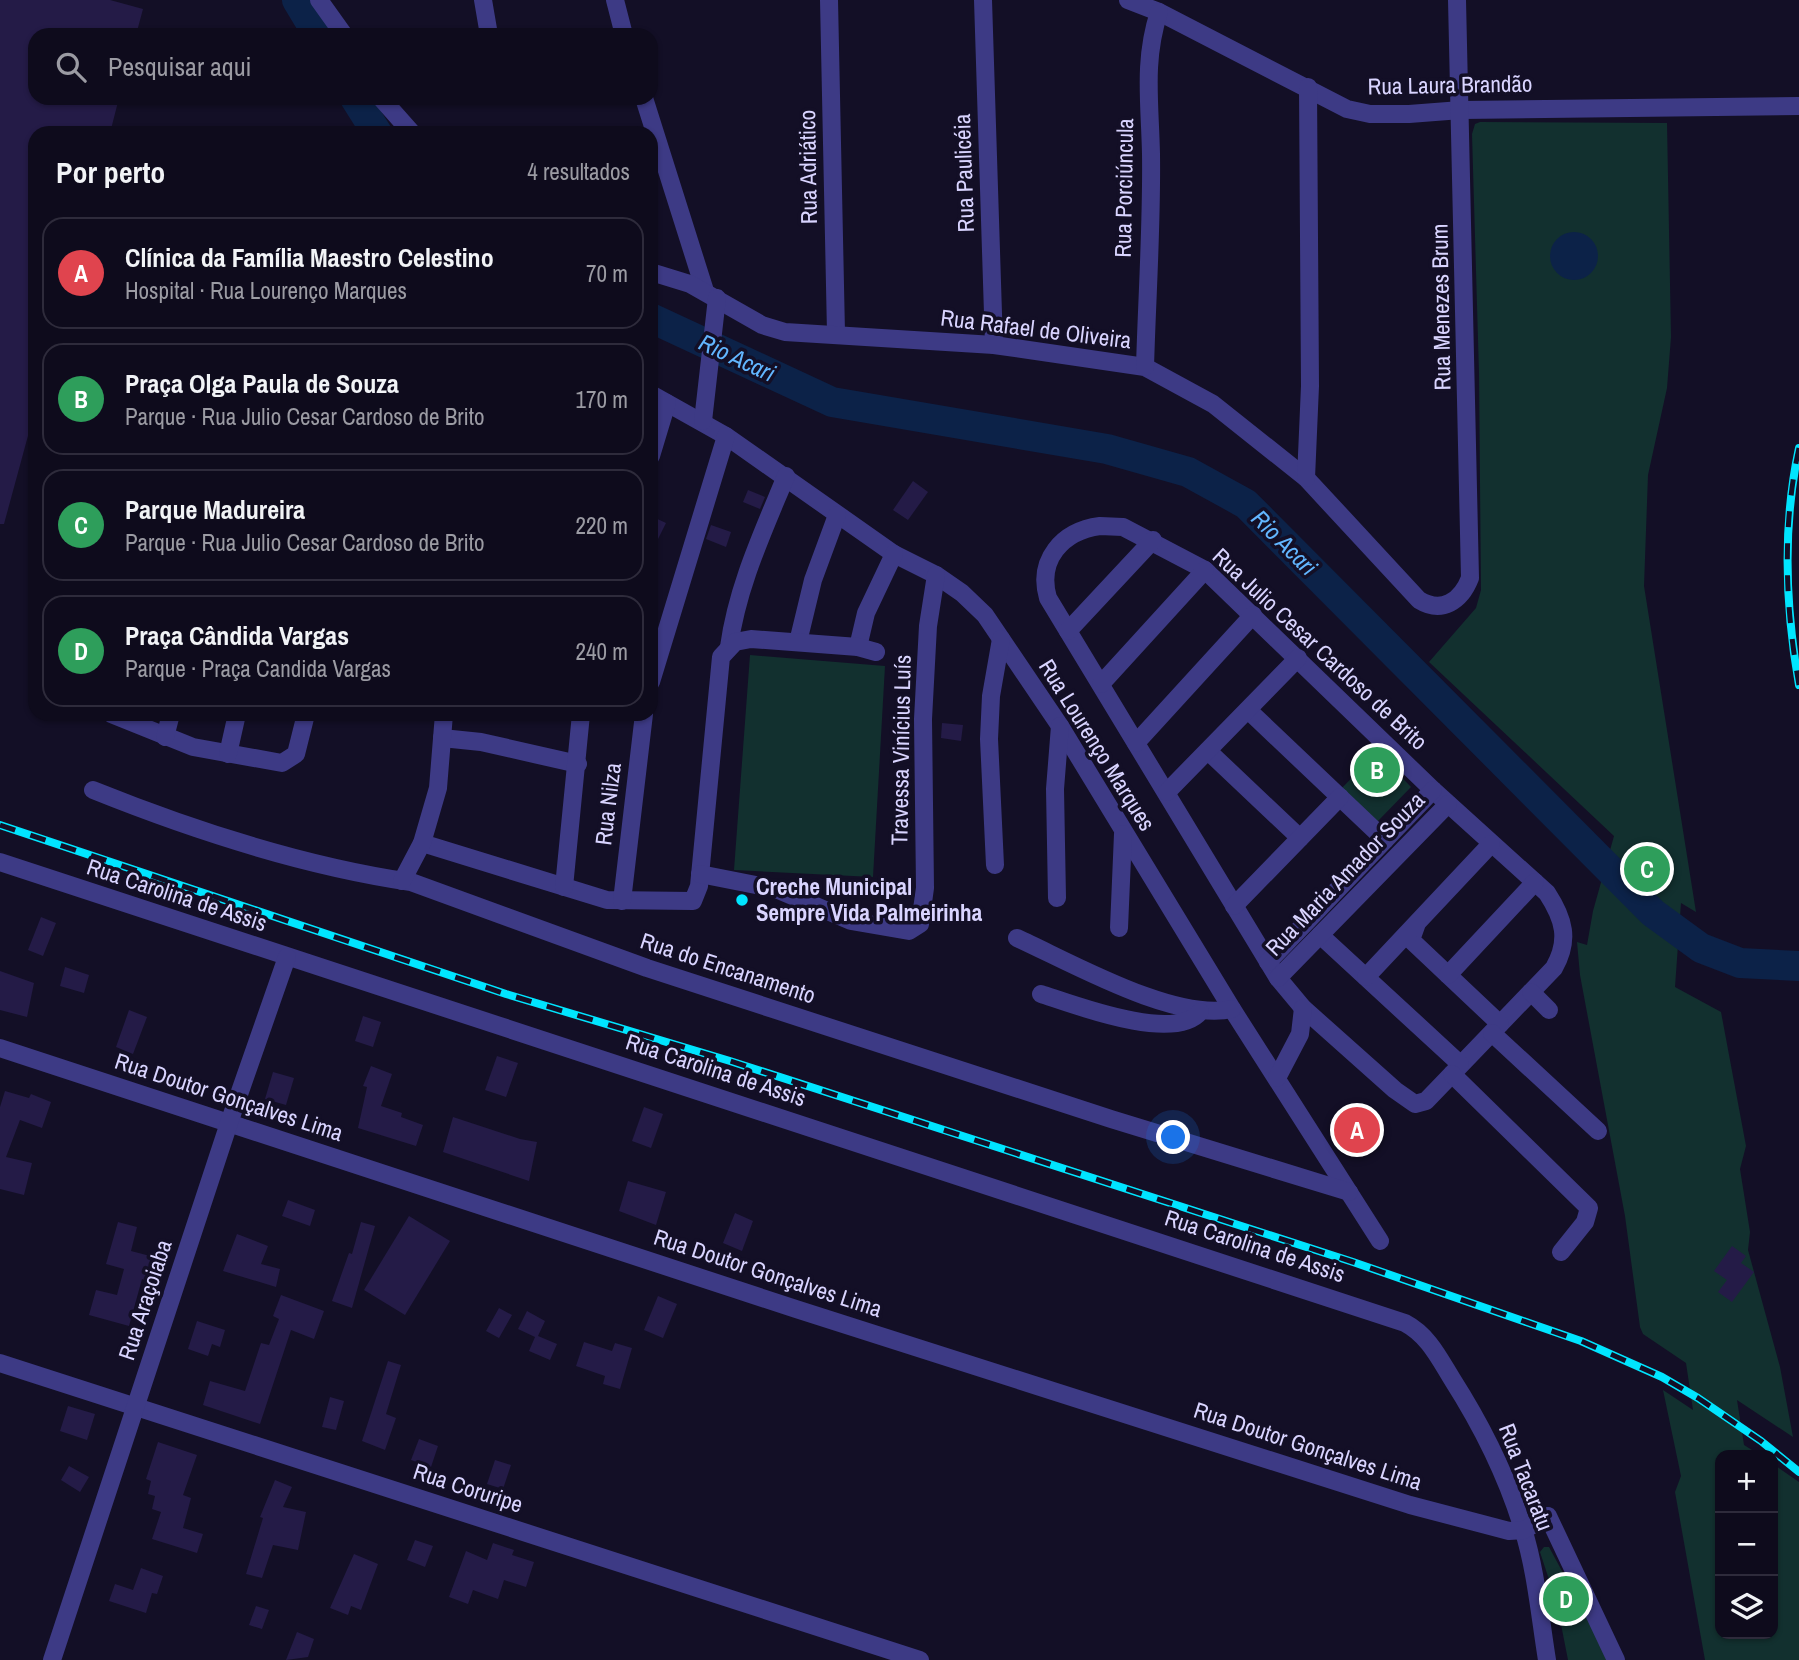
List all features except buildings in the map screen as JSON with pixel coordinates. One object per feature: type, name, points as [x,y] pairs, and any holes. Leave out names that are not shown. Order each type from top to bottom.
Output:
[{"type":"street","points":[[319,0],[339,28]]},
{"type":"street","points":[[483,0],[488,28]]},
{"type":"street","points":[[615,0],[622,28]]},
{"type":"street","name":"Rua Adriático","points":[[829,0],[836,333]]},
{"type":"street","name":"Rua Paulicéia","points":[[983,0],[994,345]]},
{"type":"street","name":"Rua Laura Brandão","points":[[1128,0],[1159,12],[1347,109],[1370,114],[1461,110],[1799,106]]},
{"type":"street","name":"Rua Menezes Brum","points":[[1448,604],[1463,593],[1470,578],[1457,0]]},
{"type":"street","name":"Rua Porciúncula","points":[[1145,367],[1151,155],[1147,67],[1150,42],[1159,12]]},
{"type":"street","points":[[1306,478],[1310,386],[1308,87]]},
{"type":"street","points":[[387,105],[406,126]]},
{"type":"street","points":[[646,105],[654,126]]},
{"type":"street","points":[[658,139],[711,295],[714,317],[703,421]]},
{"type":"street","name":"Rua Rafael de Oliveira","points":[[658,275],[711,295],[762,324],[785,332],[808,335],[836,333],[994,345],[1145,367],[1213,404],[1306,478],[1419,600],[1436,607],[1448,604]]},
{"type":"street","name":"Rua Lourenço Marques","points":[[659,399],[703,421],[786,476],[894,554],[936,575],[962,593],[985,615],[1060,726],[1123,834],[1380,1241]]},
{"type":"street","points":[[658,659],[726,436]]},
{"type":"street","points":[[729,647],[734,616],[748,570],[786,476]]},
{"type":"street","points":[[797,642],[813,580],[837,514]]},
{"type":"street","name":"Rua Julio Cesar Cardoso de Brito","points":[[1123,527],[1153,540],[1205,570],[1433,790],[1547,893],[1557,909],[1565,943],[1554,968],[1426,1101],[1415,1104],[1395,1090],[1303,1008],[1278,978],[1048,598],[1043,581],[1045,565],[1056,550],[1083,528],[1123,527]]},
{"type":"street","points":[[1068,631],[1153,540]]},
{"type":"street","points":[[422,843],[607,900],[694,901],[700,874],[721,657],[741,639],[867,650],[866,613],[894,554]]},
{"type":"street","points":[[1101,684],[1205,570]]},
{"type":"street","name":"Travessa Vinícius Luís","points":[[700,874],[776,889],[852,921],[909,931],[920,924],[925,888],[925,662],[936,575]]},
{"type":"street","points":[[1136,743],[1253,615]]},
{"type":"street","points":[[995,865],[989,739],[991,696],[1001,639]]},
{"type":"street","points":[[1167,792],[1298,658]]},
{"type":"street","points":[[1248,710],[1385,840]]},
{"type":"street","points":[[127,721],[165,737],[228,754],[282,763],[293,759],[304,721]]},
{"type":"street","points":[[165,737],[170,721]]},
{"type":"street","points":[[228,754],[235,721]]},
{"type":"street","points":[[402,881],[422,843],[441,772],[443,721]]},
{"type":"street","points":[[564,887],[581,721]]},
{"type":"street","name":"Rua Nilza","points":[[622,901],[643,721]]},
{"type":"street","points":[[1057,898],[1055,789],[1060,726]]},
{"type":"street","points":[[442,738],[481,742],[578,764]]},
{"type":"street","points":[[1208,751],[1300,838]]},
{"type":"street","name":"Rua do Encanamento","points":[[93,790],[159,816],[303,860],[402,881],[456,897],[659,972],[1349,1192]]},
{"type":"street","name":"Rua Maria Amador Souza","points":[[1268,962],[1433,790]]},
{"type":"street","points":[[1234,906],[1340,797]]},
{"type":"street","name":"Rua Maria Amador Souza","points":[[1278,978],[1448,804]]},
{"type":"street","points":[[1119,929],[1123,834]]},
{"type":"street","points":[[1366,977],[1415,928],[1491,844]]},
{"type":"street","name":"Rua Carolina de Assis","points":[[0,862],[1373,1310],[1416,1328]]},
{"type":"street","points":[[1448,975],[1535,883]]},
{"type":"street","points":[[1415,928],[1411,940],[1598,1131]]},
{"type":"street","points":[[1320,934],[1366,977],[1589,1208],[1585,1222],[1561,1252]]},
{"type":"street","points":[[1017,939],[1171,1007],[1200,1012],[1232,1009]]},
{"type":"street","name":"Rua Araçoiaba","points":[[52,1660],[229,1123],[287,957]]},
{"type":"street","points":[[1531,992],[1549,1010]]},
{"type":"street","points":[[1041,994],[1094,1011],[1166,1025],[1190,1022],[1200,1012]]},
{"type":"street","points":[[1277,1078],[1296,1043],[1303,1008]]},
{"type":"street","name":"Rua Doutor Gonçalves Lima","points":[[0,1048],[1409,1505],[1489,1527],[1509,1531],[1524,1530]]},
{"type":"street","name":"Rua Tacaratu","points":[[1416,1328],[1429,1343],[1487,1438],[1524,1530],[1547,1660]]},
{"type":"street","name":"Rua Coruripe","points":[[0,1363],[920,1660]]},
{"type":"street","points":[[1524,1530],[1548,1516],[1616,1660]]},
{"type":"green space","points":[[1667,123],[1671,337],[1667,388],[1648,475],[1644,586],[1696,912],[1681,903],[1675,987],[1721,1012],[1746,1146],[1740,1169],[1750,1232],[1748,1250],[1780,1367],[1793,1437],[1737,1400],[1744,1445],[1752,1450],[1715,1450],[1715,1639],[1778,1639],[1778,1467],[1799,1482],[1799,1660],[1705,1660],[1675,1492],[1681,1476],[1663,1390],[1693,1410],[1686,1363],[1643,1334],[1640,1327],[1625,1216],[1580,975],[1577,942],[1587,945],[1593,911],[1614,836],[1429,662],[1476,608],[1481,590],[1479,373],[1472,134],[1475,124]]},
{"type":"green space","points":[[750,655],[885,666],[873,877],[734,870]]},
{"type":"green space","points":[[1377,752],[1411,787],[1377,822],[1342,788]]},
{"type":"green space","points":[[1544,1547],[1549,1547],[1610,1660],[1568,1660],[1557,1604],[1540,1552]]},
{"type":"water","points":[[1574,232],[1591,239],[1598,256],[1591,273],[1574,280],[1557,273],[1550,256],[1557,239]]},
{"type":"waterway","name":"Rio Acari","points":[[297,0],[314,28]]},
{"type":"waterway","name":"Rio Acari","points":[[359,105],[373,126]]},
{"type":"waterway","name":"Rio Acari","points":[[658,321],[832,402],[1107,449],[1188,472],[1246,504],[1653,913],[1701,948],[1740,963],[1799,966]]},
{"type":"railway","points":[[1799,448],[1790,507],[1787,566],[1799,685]]},
{"type":"railway","points":[[0,825],[506,994],[730,1061],[1353,1262],[1581,1341],[1662,1377],[1698,1398],[1761,1441],[1799,1472]]},
{"type":"place","name":"Praça Olga Paula de Souza","points":[[1377,770]]},
{"type":"place","name":"Parque Madureira","points":[[1647,869]]},
{"type":"place","name":"Creche Municipal Sempre Vida Palmeirinha","points":[[742,900]]},
{"type":"place","name":"Clínica da Família Maestro Celestino","points":[[1357,1130]]},
{"type":"place","name":"Praça Cândida Vargas","points":[[1566,1599]]}]
